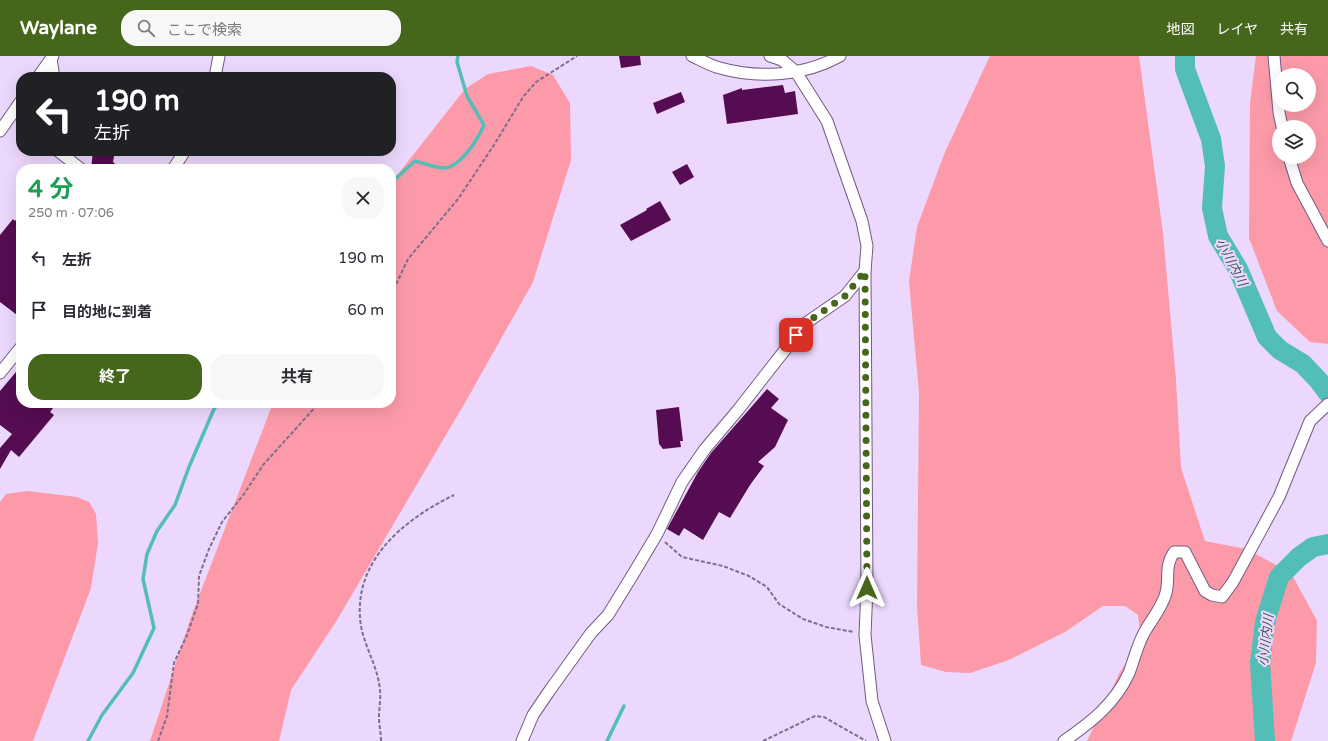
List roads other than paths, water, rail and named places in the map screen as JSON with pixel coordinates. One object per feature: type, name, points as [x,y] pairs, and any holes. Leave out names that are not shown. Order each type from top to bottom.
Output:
[{"type":"street","points":[[216,72],[219,56]]},
{"type":"street","points":[[692,56],[720,68],[757,74],[796,72],[826,63],[840,56]]},
{"type":"street","points":[[770,56],[782,60],[796,72],[826,121],[862,221],[867,246],[865,271],[867,588],[865,635],[872,700],[885,741]]},
{"type":"street","points":[[1274,56],[1281,120]]},
{"type":"street","points":[[42,72],[52,58]]},
{"type":"street","points":[[52,58],[52,72]]},
{"type":"street","points":[[0,131],[16,108]]},
{"type":"street","points":[[64,156],[75,164]]},
{"type":"street","points":[[1292,164],[1300,189],[1328,241]]},
{"type":"street","points":[[522,741],[533,715],[591,633],[608,615],[657,534],[682,482],[705,448],[738,410],[806,323],[845,296],[865,271]]},
{"type":"street","points":[[0,373],[16,353]]},
{"type":"street","points":[[1064,741],[1093,721],[1114,698],[1121,686],[1128,673],[1135,652],[1144,633],[1160,607],[1166,593],[1168,561],[1174,552],[1185,552],[1205,591],[1212,596],[1222,597],[1233,582],[1279,496],[1310,421],[1328,404]]},
{"type":"waterway","points":[[396,178],[415,161],[442,168],[455,164],[468,152],[481,131],[484,125],[467,96],[457,62],[458,56]]},
{"type":"waterway","name":"小川内川","points":[[1185,56],[1185,69],[1211,139],[1215,166],[1212,208],[1218,236],[1238,269],[1267,337],[1280,350],[1303,364],[1328,393]]},
{"type":"waterway","points":[[88,741],[102,715],[133,673],[154,628],[143,579],[147,554],[157,531],[175,505],[189,467],[215,408]]},
{"type":"waterway","name":"小川内川","points":[[1265,741],[1260,662],[1265,622],[1279,577],[1299,557],[1313,547],[1328,544]]},
{"type":"waterway","points":[[607,741],[624,706]]}]
